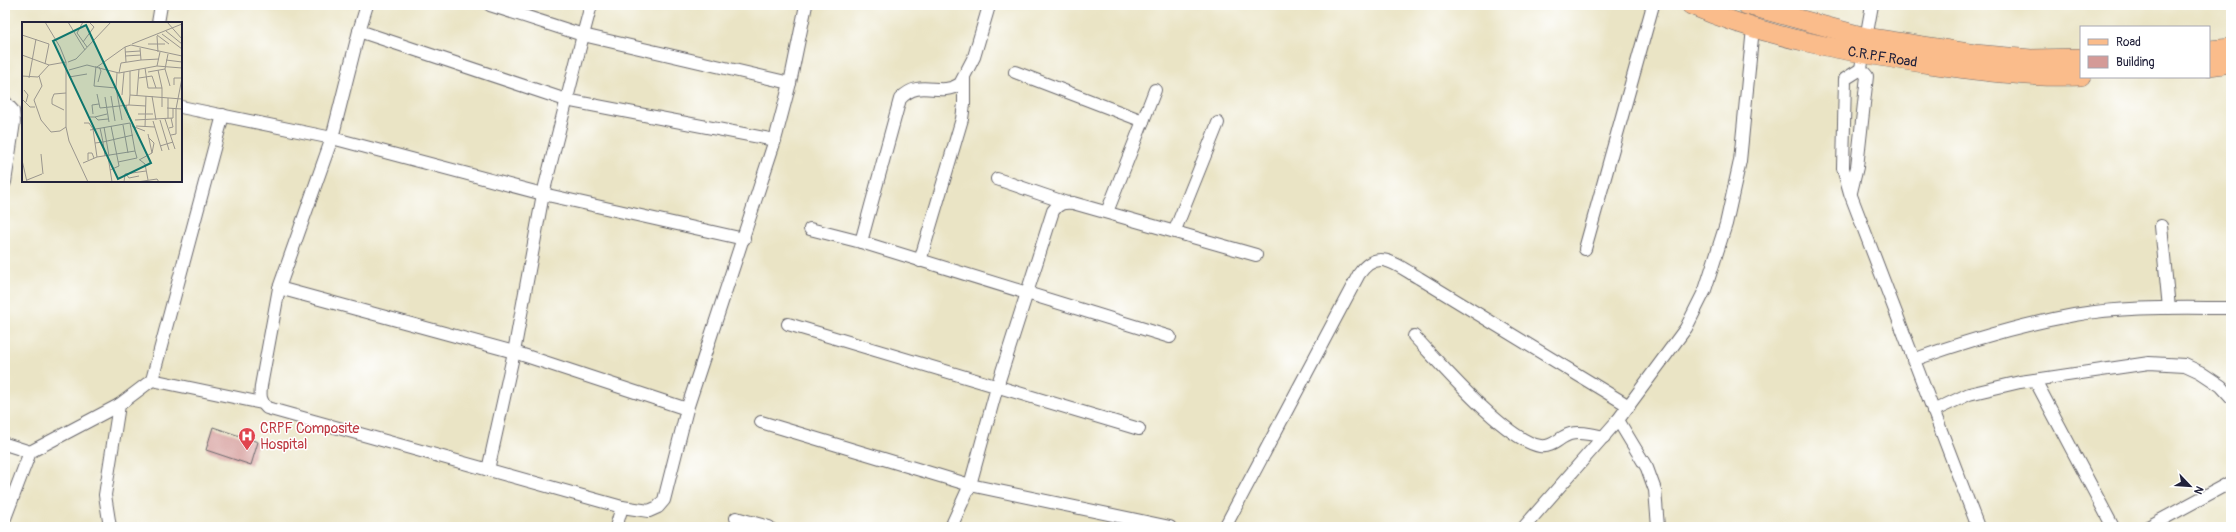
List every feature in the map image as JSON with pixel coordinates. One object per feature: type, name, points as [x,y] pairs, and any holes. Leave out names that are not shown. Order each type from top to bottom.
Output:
[{"type":"main road","name":"C.R.P.F.Road","points":[[1691,5],[1753,28],[1839,50],[2003,74],[2080,76]]},
{"type":"main road","name":"C.R.P.F.Road","points":[[1747,5],[1863,53],[1975,54],[2031,59],[2080,58]]},
{"type":"main road","points":[[2210,50],[2231,48]]},
{"type":"main road","points":[[2210,66],[2231,63]]},
{"type":"street","points":[[158,22],[161,5]]},
{"type":"street","points":[[490,5],[583,35],[790,83]]},
{"type":"street","points":[[488,470],[514,352],[543,194],[591,5]]},
{"type":"street","points":[[363,6],[359,30],[332,138],[279,288],[261,386],[260,396],[262,403],[267,408],[488,470],[622,507],[649,511],[658,507],[664,500],[687,409],[744,239],[775,140],[790,83],[806,5]]},
{"type":"street","points":[[1585,249],[1653,5]]},
{"type":"street","points":[[1850,193],[1857,167],[1867,76],[1863,53],[1872,5]]},
{"type":"street","points":[[861,242],[900,99],[906,92],[915,88],[945,90],[953,88],[964,78],[974,57],[989,6]]},
{"type":"street","points":[[1524,527],[1604,437],[1629,406],[1686,328],[1705,290],[1726,224],[1740,161],[1753,28]]},
{"type":"street","points":[[359,30],[566,100],[775,140]]},
{"type":"street","points":[[1863,53],[1845,79],[1844,168],[1850,193],[1978,527]]},
{"type":"street","points":[[1015,72],[1143,121]]},
{"type":"street","points":[[920,261],[962,119],[964,104],[964,78]]},
{"type":"street","points":[[1106,212],[1155,90]]},
{"type":"street","points":[[5,102],[13,111],[14,122],[8,136],[5,182]]},
{"type":"street","points":[[182,107],[332,138],[543,194],[744,239]]},
{"type":"street","points":[[5,518],[30,452],[119,405],[152,380],[223,115]]},
{"type":"street","points":[[1175,230],[1218,123]]},
{"type":"street","points":[[997,179],[1064,202],[1175,230],[1256,255]]},
{"type":"street","points":[[951,527],[970,485],[997,387],[1053,211],[1064,202]]},
{"type":"street","points":[[2160,226],[2169,308]]},
{"type":"street","points":[[810,229],[861,242],[1170,337]]},
{"type":"street","points":[[1225,527],[1359,274],[1366,263],[1375,260],[1383,259],[1419,278],[1629,406]]},
{"type":"street","points":[[279,288],[514,352],[687,409]]},
{"type":"street","points":[[1913,360],[1971,339],[2074,315],[2129,309],[2231,308]]},
{"type":"street","points":[[788,324],[1139,429]]},
{"type":"street","points":[[1414,336],[1473,399],[1516,434],[1529,442],[1540,446],[1548,446],[1571,434],[1582,433],[1604,437]]},
{"type":"street","points":[[1933,411],[1969,394],[2035,380],[2165,363],[2185,365],[2200,372],[2221,386],[2231,397]]},
{"type":"street","points":[[152,380],[262,403]]},
{"type":"street","points":[[2035,380],[2112,527]]},
{"type":"street","points":[[110,527],[104,495],[119,405]]},
{"type":"street","points":[[1618,420],[1647,468],[1655,490],[1658,527]]},
{"type":"street","points":[[761,422],[970,485],[1170,527]]},
{"type":"street","points":[[5,444],[30,452]]},
{"type":"street","points":[[2148,527],[2231,482]]},
{"type":"street","points":[[616,527],[622,507]]},
{"type":"street","points":[[736,518],[769,527]]},
{"type":"building","points":[[213,427],[258,442],[251,465],[206,450]]},
{"type":"place","name":"CRPF Composite Hospital","points":[[247,451]]}]
